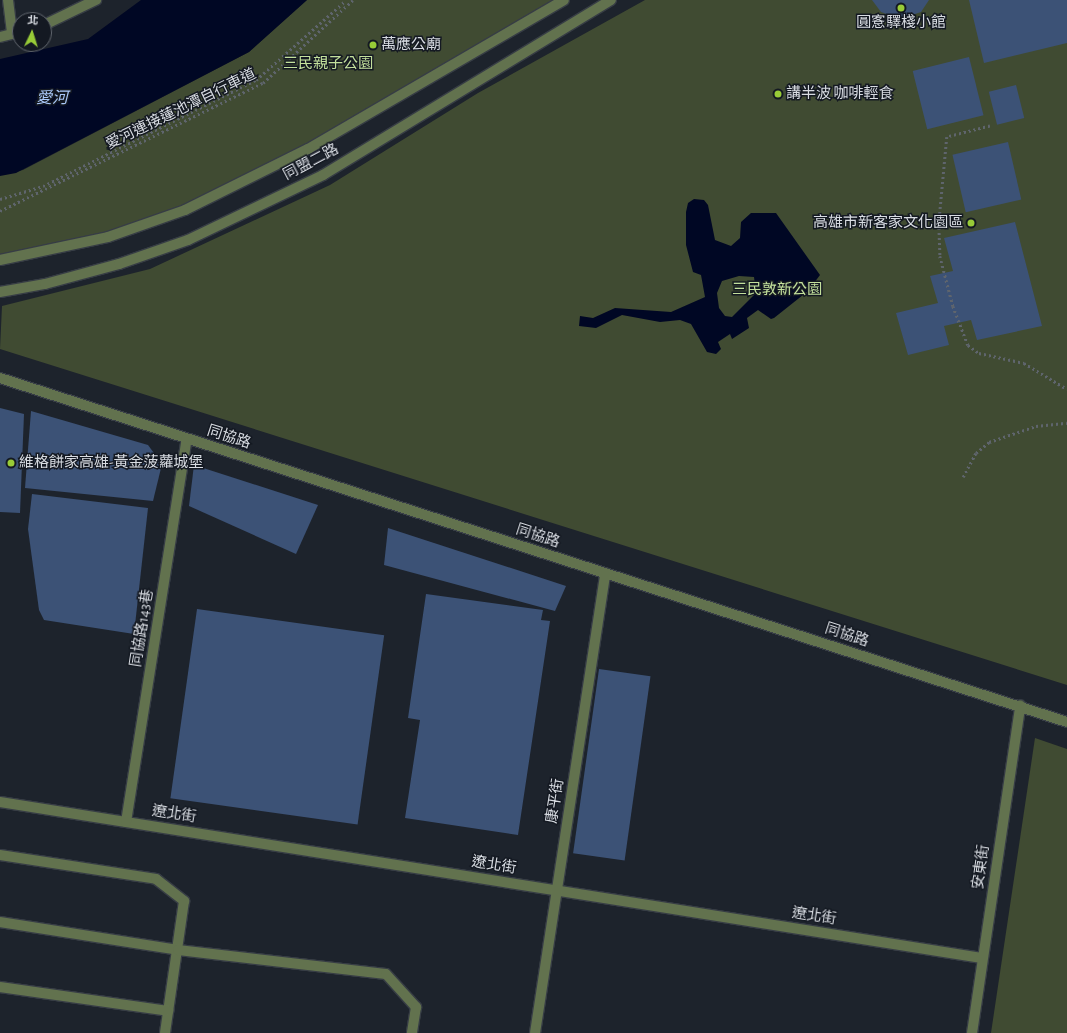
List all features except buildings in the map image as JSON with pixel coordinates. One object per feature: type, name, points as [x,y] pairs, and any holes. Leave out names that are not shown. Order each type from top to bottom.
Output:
[{"type":"street","points":[[8,0],[12,16]]},
{"type":"street","points":[[52,21],[96,0]]},
{"type":"street","name":"同盟二路","points":[[0,260],[108,237],[184,210],[308,149],[564,0]]},
{"type":"street","name":"同盟二路","points":[[0,292],[45,284],[119,264],[188,240],[323,175],[611,0]]},
{"type":"street","points":[[0,37],[12,34]]},
{"type":"street","name":"同協路","points":[[0,378],[1067,722]]},
{"type":"street","name":"同協路143巷","points":[[126,822],[187,439]]},
{"type":"street","name":"康平街","points":[[535,1033],[605,573]]},
{"type":"street","name":"安東街","points":[[972,1033],[1020,706]]},
{"type":"street","name":"遼北街","points":[[0,802],[982,958]]},
{"type":"street","points":[[0,855],[156,879],[184,901],[165,1033]]},
{"type":"street","points":[[0,922],[178,950],[386,974],[416,1007],[412,1033]]},
{"type":"street","points":[[0,987],[168,1011]]},
{"type":"path","points":[[0,199],[43,186],[256,80],[346,0]]},
{"type":"path","name":"愛河連接蓮池潭自行車道","points":[[0,211],[263,83],[353,0]]},
{"type":"path","points":[[990,126],[947,137],[939,223],[940,256],[953,306],[968,345],[979,353],[1024,363],[1067,389]]},
{"type":"path","points":[[963,477],[976,453],[989,442],[1036,426],[1067,423]]},
{"type":"green space","name":"三民親子公園","points":[[307,0],[565,0],[287,159],[209,198],[125,230],[0,259],[0,175],[23,170],[249,52]]},
{"type":"green space","name":"三民敦新公園","points":[[645,0],[1067,0],[1067,685],[0,349],[2,306],[150,269],[330,185],[478,93]]},
{"type":"green space","points":[[1035,738],[1067,749],[1067,1033],[991,1033]]},
{"type":"water","name":"愛河","points":[[141,0],[307,0],[249,52],[16,173],[0,176],[0,59],[31,52],[52,52],[52,47],[88,39]]},
{"type":"water","points":[[694,199],[704,200],[708,205],[715,240],[731,246],[740,238],[741,222],[751,213],[776,213],[820,275],[808,291],[774,318],[771,319],[758,310],[747,318],[749,328],[732,339],[730,334],[718,342],[721,349],[716,354],[707,352],[691,324],[680,320],[660,322],[622,315],[596,328],[579,326],[580,316],[593,318],[615,308],[671,312],[705,297],[701,275],[693,272],[686,245],[686,212],[688,203]],"holes":[[[739,276],[754,277],[756,293],[732,317],[725,316],[719,308],[717,293],[722,281]]]},
{"type":"place","name":"圓愙驛棧小館","points":[[901,8]]},
{"type":"place","name":"萬應公廟","points":[[373,45]]},
{"type":"place","name":"講半波 咖啡輕食","points":[[778,94]]},
{"type":"place","name":"高雄市新客家文化園區","points":[[971,223]]},
{"type":"place","name":"維格餅家高雄-黃金菠蘿城堡","points":[[11,463]]}]
